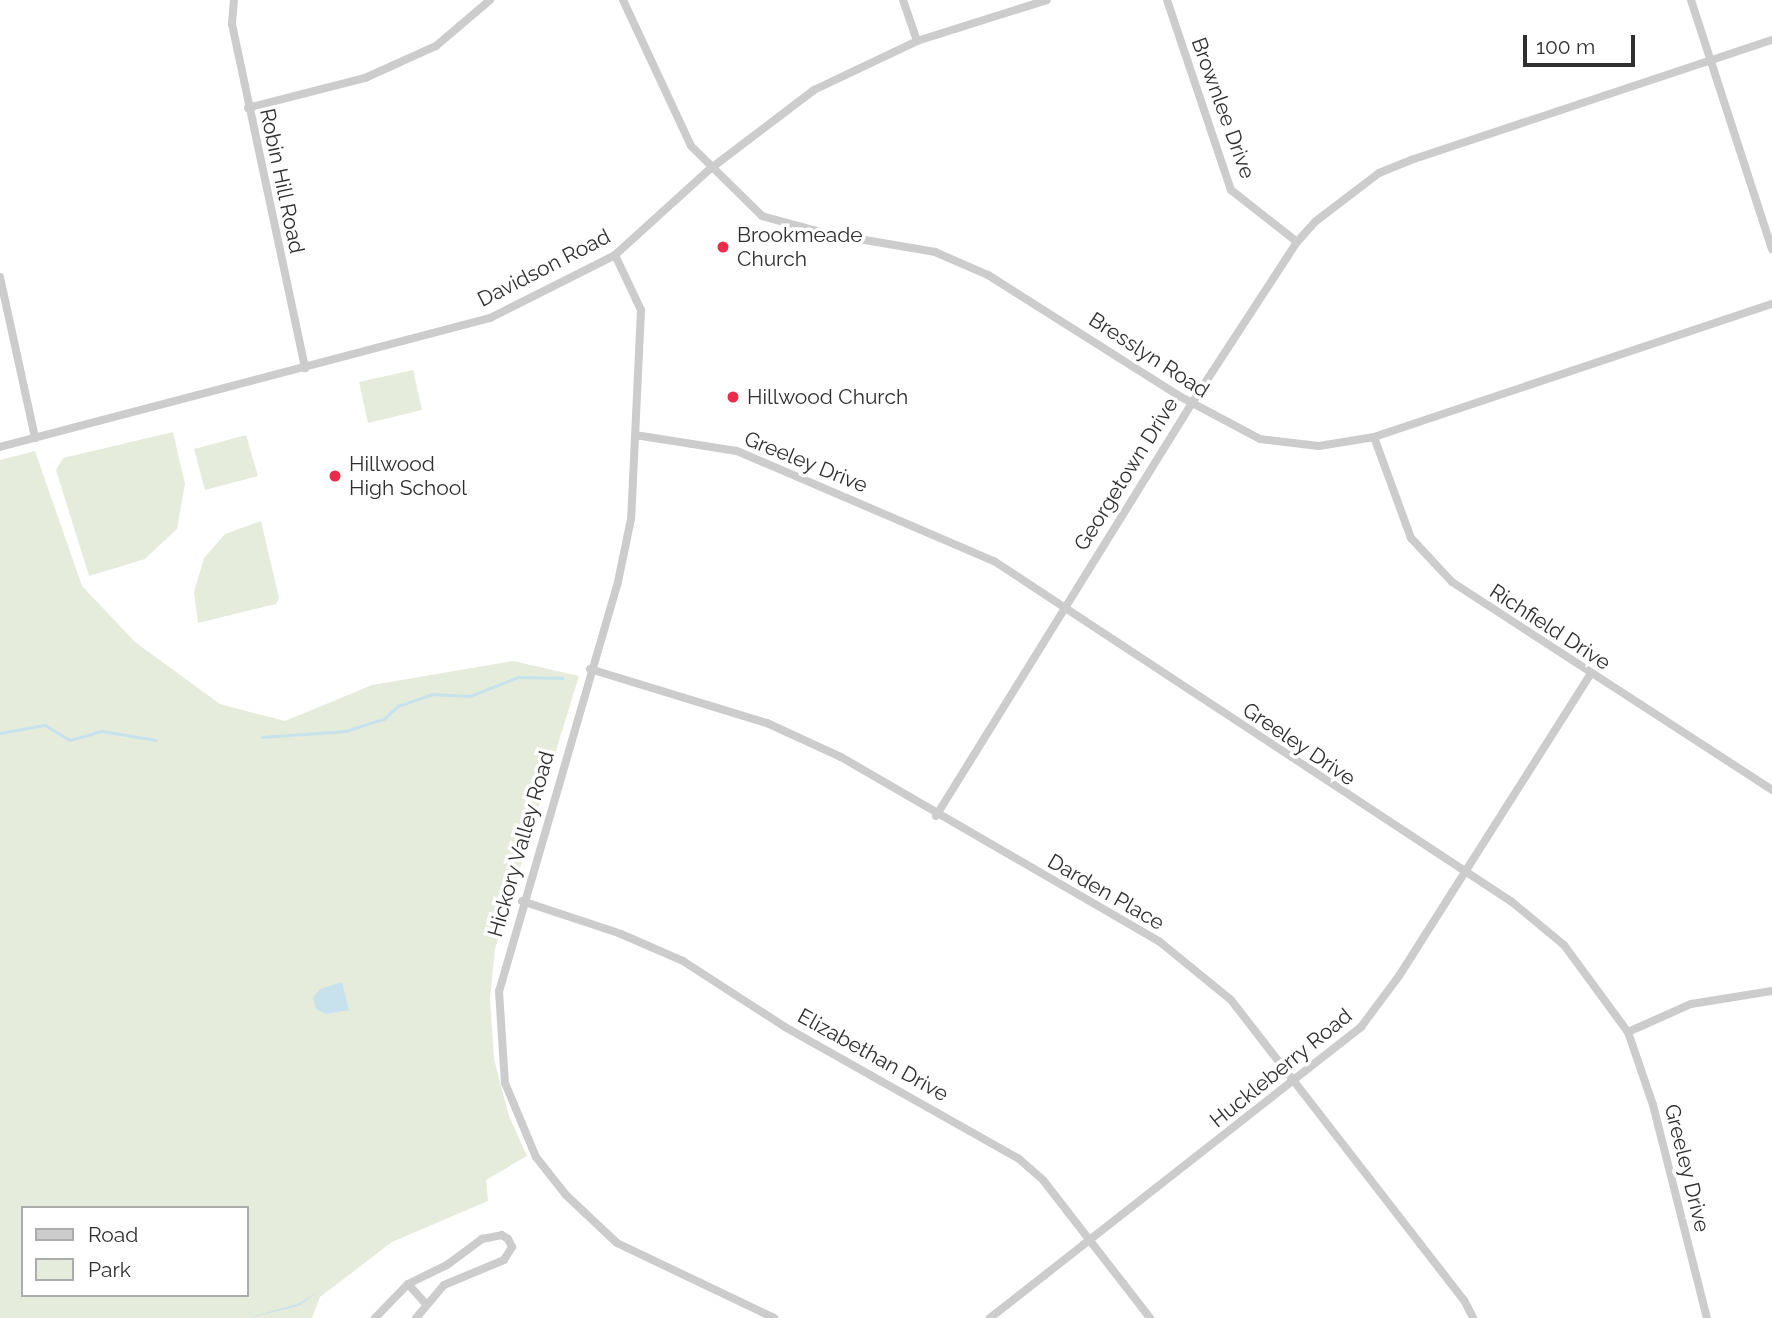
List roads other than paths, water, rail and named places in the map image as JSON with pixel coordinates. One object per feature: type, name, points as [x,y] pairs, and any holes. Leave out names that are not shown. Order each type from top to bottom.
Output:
[{"type":"street","name":"Robin Hill Road","points":[[234,0],[232,24],[248,108],[305,368]]},
{"type":"street","points":[[248,108],[366,78],[436,46],[490,0]]},
{"type":"street","name":"Bresslyn Road","points":[[623,0],[691,146],[710,169],[762,216],[824,233],[935,252],[988,275],[1230,427],[1292,445],[1319,446],[1374,438],[1772,304]]},
{"type":"street","points":[[903,0],[917,41]]},
{"type":"street","name":"Davidson Road","points":[[0,447],[491,318],[615,256],[710,169],[814,90],[917,41],[1047,0]]},
{"type":"street","name":"Brownlee Drive","points":[[1167,0],[1231,190],[1297,242]]},
{"type":"street","points":[[1691,0],[1772,249]]},
{"type":"street","name":"Georgetown Drive","points":[[936,816],[1062,608],[1297,242],[1340,199],[1379,173],[1772,40]]},
{"type":"street","name":"Hickory Valley Road","points":[[615,256],[641,310],[631,519],[618,582],[522,901],[499,991],[501,1055],[515,1114],[536,1157],[566,1195],[617,1243],[774,1318]]},
{"type":"street","points":[[0,277],[35,438]]},
{"type":"street","name":"Greeley Drive","points":[[635,435],[737,451],[994,561],[1466,872],[1564,945],[1628,1032],[1653,1105],[1707,1318]]},
{"type":"street","name":"Richfield Drive","points":[[1374,438],[1398,514],[1427,559],[1485,606],[1772,790]]},
{"type":"street","name":"Darden Place","points":[[590,669],[767,723],[861,768],[936,816],[1160,942],[1231,1000],[1297,1080],[1339,1143],[1464,1300],[1473,1318]]},
{"type":"street","name":"Huckleberry Road","points":[[990,1318],[1297,1080],[1375,1011],[1591,674]]},
{"type":"street","name":"Elizabethan Drive","points":[[522,901],[621,934],[683,961],[785,1027],[961,1123],[1037,1175],[1150,1318]]},
{"type":"street","points":[[1628,1032],[1691,1004],[1772,991]]},
{"type":"street","points":[[375,1318],[408,1284],[447,1265],[482,1239],[502,1235],[508,1239],[512,1247],[504,1261],[466,1273],[425,1303],[415,1318]]},
{"type":"street","points":[[408,1284],[425,1303]]},
{"type":"water","points":[[342,982],[349,1010],[326,1014],[316,1009],[313,998],[320,989]]},
{"type":"water","points":[[318,1292],[299,1306],[247,1318],[298,1304]]},
{"type":"waterway","points":[[262,737],[346,731],[384,719],[398,706],[432,694],[470,696],[518,677],[562,678]]},
{"type":"waterway","points":[[0,733],[45,725],[70,740],[102,731],[155,740]]},
{"type":"place","name":"Brookmeade Church","points":[[723,247]]},
{"type":"place","name":"Hillwood Church","points":[[733,397]]},
{"type":"place","name":"Hillwood High School","points":[[335,476]]}]
